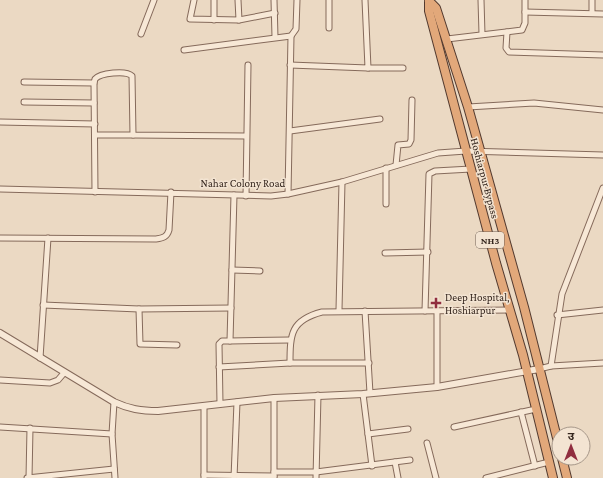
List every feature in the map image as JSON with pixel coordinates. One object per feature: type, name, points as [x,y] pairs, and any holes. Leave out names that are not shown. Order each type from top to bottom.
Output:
[{"type":"highway","name":"NH3","points":[[429,0],[436,8],[468,107],[479,152],[524,307],[554,426]]},
{"type":"highway","name":"Hoshiarpur Bypass","points":[[429,0],[429,11],[466,151],[528,372],[553,478]]},
{"type":"highway","points":[[564,466],[567,478]]},
{"type":"street","points":[[140,34],[154,0]]},
{"type":"street","points":[[194,0],[190,19],[239,20],[275,13]]},
{"type":"street","points":[[214,0],[214,20]]},
{"type":"street","points":[[238,0],[239,20]]},
{"type":"street","points":[[274,0],[275,37]]},
{"type":"street","points":[[288,194],[291,36],[296,28],[297,0]]},
{"type":"street","points":[[329,0],[329,28]]},
{"type":"street","points":[[366,0],[368,68]]},
{"type":"street","points":[[481,0],[482,34]]},
{"type":"street","points":[[447,39],[522,30],[525,23],[525,0]]},
{"type":"street","points":[[592,0],[592,13]]},
{"type":"street","points":[[525,12],[603,14]]},
{"type":"street","points":[[507,32],[506,48],[509,52],[603,55]]},
{"type":"street","points":[[184,50],[291,36]]},
{"type":"street","points":[[246,196],[248,65]]},
{"type":"street","points":[[290,65],[404,68]]},
{"type":"street","points":[[95,192],[94,83],[95,79],[99,75],[127,73],[132,76],[133,135]]},
{"type":"street","points":[[24,82],[94,83]]},
{"type":"street","points":[[396,165],[398,145],[409,144],[412,140],[412,100]]},
{"type":"street","points":[[24,102],[94,103]]},
{"type":"street","points":[[468,107],[534,103],[603,110]]},
{"type":"street","points":[[290,131],[380,119]]},
{"type":"street","points":[[0,122],[95,124]]},
{"type":"street","points":[[95,135],[246,136]]},
{"type":"street","name":"Nahar Colony Road","points":[[0,189],[95,192],[171,192],[234,194],[246,196],[288,194],[342,182],[431,154],[466,151],[603,155]]},
{"type":"street","points":[[386,168],[386,204]]},
{"type":"street","points":[[425,311],[428,252],[429,174],[435,171],[471,169]]},
{"type":"street","points":[[339,310],[342,182]]},
{"type":"street","points":[[551,366],[557,315],[566,281],[603,188]]},
{"type":"street","points":[[0,238],[164,238],[168,235],[169,230],[171,192]]},
{"type":"street","points":[[230,341],[234,194]]},
{"type":"street","points":[[40,358],[48,238]]},
{"type":"street","points":[[385,253],[428,252]]},
{"type":"street","points":[[232,270],[260,271]]},
{"type":"street","points":[[43,305],[139,309],[231,308]]},
{"type":"street","points":[[139,309],[140,344],[177,345]]},
{"type":"street","points":[[290,363],[290,340],[294,330],[306,317],[322,312],[339,310],[437,312],[510,310]]},
{"type":"street","points":[[557,315],[603,310]]},
{"type":"street","points":[[365,311],[370,393]]},
{"type":"street","points":[[437,312],[437,387]]},
{"type":"street","points":[[0,333],[114,402],[129,409],[142,411],[274,398],[363,394],[437,387],[528,372],[551,366],[602,363],[603,370]]},
{"type":"street","points":[[220,404],[219,343],[222,341],[290,340]]},
{"type":"street","points":[[219,367],[290,363],[369,363]]},
{"type":"street","points":[[0,380],[50,383],[58,380],[64,373]]},
{"type":"street","points":[[363,394],[372,466]]},
{"type":"street","points":[[316,475],[318,395]]},
{"type":"street","points":[[274,398],[274,475]]},
{"type":"street","points":[[114,402],[112,434],[115,478]]},
{"type":"street","points":[[234,477],[236,402]]},
{"type":"street","points":[[204,406],[204,477],[316,475],[410,460]]},
{"type":"street","points":[[454,427],[536,408]]},
{"type":"street","points":[[521,412],[535,466]]},
{"type":"street","points":[[0,427],[112,434]]},
{"type":"street","points":[[30,428],[28,478],[77,475],[114,469]]},
{"type":"street","points":[[368,434],[408,429]]},
{"type":"street","points":[[427,443],[436,478]]},
{"type":"street","points":[[395,462],[398,478]]},
{"type":"street","points":[[486,478],[549,462]]},
{"type":"place","name":"Deep Hospital, Hoshiarpur","points":[[436,303]]}]
